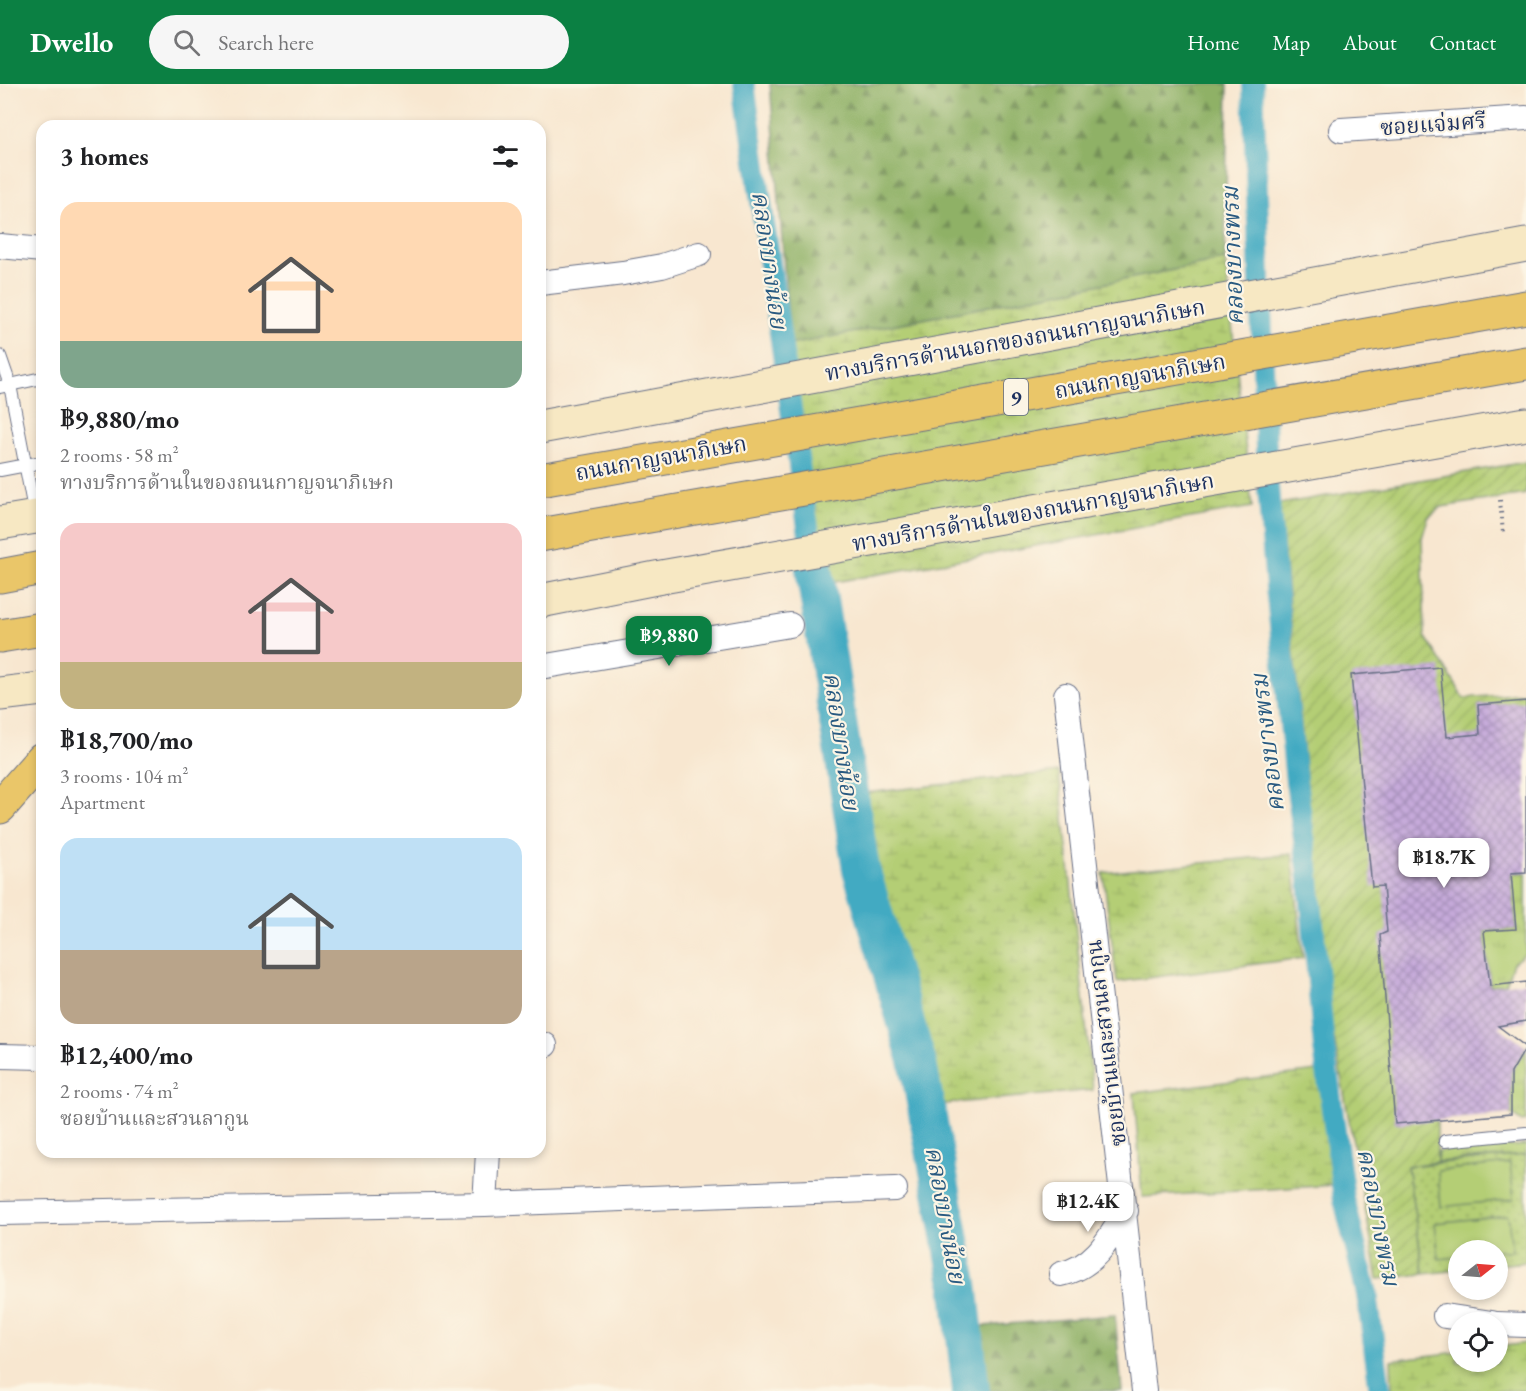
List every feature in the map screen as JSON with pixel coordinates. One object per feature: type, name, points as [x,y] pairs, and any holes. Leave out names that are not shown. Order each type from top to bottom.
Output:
[{"type":"main road","name":"ทางบริการด้านนอกของถนนกาญจนาภิเษก","points":[[546,426],[1526,245]]},
{"type":"main road","name":"ถนนกาญจนาภิเษก","points":[[546,479],[1526,307]]},
{"type":"main road","name":"9","points":[[546,534],[1526,363]]},
{"type":"main road","name":"ทางบริการด้านในของถนนกาญจนาภิเษก","points":[[546,600],[656,578],[1526,424]]},
{"type":"main road","points":[[0,523],[36,517]]},
{"type":"main road","points":[[0,576],[36,569]]},
{"type":"main road","points":[[0,636],[36,629]]},
{"type":"main road","points":[[0,694],[36,690]]},
{"type":"main road","points":[[0,807],[36,766]]},
{"type":"street","name":"ซอยแจ่มศรี","points":[[1341,130],[1526,118]]},
{"type":"street","points":[[0,246],[36,249]]},
{"type":"street","points":[[546,282],[662,266],[699,254]]},
{"type":"street","points":[[546,666],[790,625]]},
{"type":"street","name":"ซอยบ้านและสวนลากูน","points":[[1066,695],[1126,1210],[1144,1391]]},
{"type":"street","points":[[0,1056],[36,1057]]},
{"type":"street","points":[[486,1203],[488,1158]]},
{"type":"street","points":[[0,1213],[486,1203],[895,1188]]},
{"type":"street","points":[[1061,1274],[1076,1271],[1088,1263],[1105,1244],[1126,1210]]},
{"type":"street","points":[[1508,1324],[1526,1324]]},
{"type":"lane","points":[[0,356],[5,386],[36,505]]},
{"type":"lane","points":[[5,386],[36,379]]},
{"type":"lane","points":[[0,470],[36,463]]},
{"type":"lane","points":[[1445,1141],[1526,1133]]},
{"type":"path","points":[[1500,500],[1503,533]]},
{"type":"green space","points":[[770,84],[1228,84],[1225,260],[790,345]]},
{"type":"green space","points":[[1225,260],[1252,507],[823,584],[790,345]]},
{"type":"green space","points":[[1526,462],[1526,494],[1441,507],[1428,518],[1422,538],[1425,636],[1464,698],[1526,693],[1526,748],[1437,1105],[1437,1162],[1407,1166],[1424,1274],[1378,1279],[1330,1017],[1279,504]]},
{"type":"green space","points":[[1059,772],[1093,1090],[935,1105],[867,864],[857,794]]},
{"type":"green space","points":[[1292,854],[1303,958],[1117,982],[1103,873]]},
{"type":"green space","points":[[1526,872],[1526,953],[1513,963],[1506,984],[1490,986],[1484,931],[1516,929],[1511,873]]},
{"type":"green space","points":[[1526,1047],[1526,1121],[1522,1122],[1511,1114],[1511,1073]]},
{"type":"green space","points":[[1317,1071],[1335,1185],[1142,1197],[1134,1093]]},
{"type":"green space","points":[[1526,1145],[1526,1155],[1437,1162],[1438,1151]]},
{"type":"green space","points":[[1526,1155],[1526,1262],[1508,1264],[1508,1240],[1448,1240],[1448,1271],[1424,1274],[1407,1166]]},
{"type":"green space","points":[[1510,1163],[1514,1199],[1441,1207],[1438,1171]]},
{"type":"green space","points":[[1508,1215],[1512,1251],[1508,1251],[1508,1240],[1448,1240],[1448,1258],[1439,1259],[1435,1223]]},
{"type":"green space","points":[[1115,1315],[1122,1391],[985,1391],[971,1327]]},
{"type":"green space","points":[[1526,1343],[1526,1391],[1392,1391],[1391,1360],[1448,1353],[1448,1372],[1508,1372],[1508,1345]]},
{"type":"building","points":[[1440,667],[1447,737],[1480,734],[1478,705],[1526,701],[1526,872],[1511,873],[1516,929],[1484,931],[1490,986],[1526,982],[1526,1021],[1498,1026],[1526,1047],[1511,1073],[1511,1114],[1395,1124],[1380,935],[1387,932],[1383,886],[1372,887],[1351,675]]},
{"type":"waterway","name":"คลองบางน้อย","points":[[744,84],[813,562]]},
{"type":"waterway","name":"คลองบางพรม","points":[[1253,84],[1267,475],[1276,586],[1296,781],[1308,868],[1324,1048],[1344,1199],[1367,1294],[1380,1391]]},
{"type":"waterway","name":"คลองบางน้อย","points":[[813,562],[861,869],[918,1064],[959,1283],[971,1391]]}]
